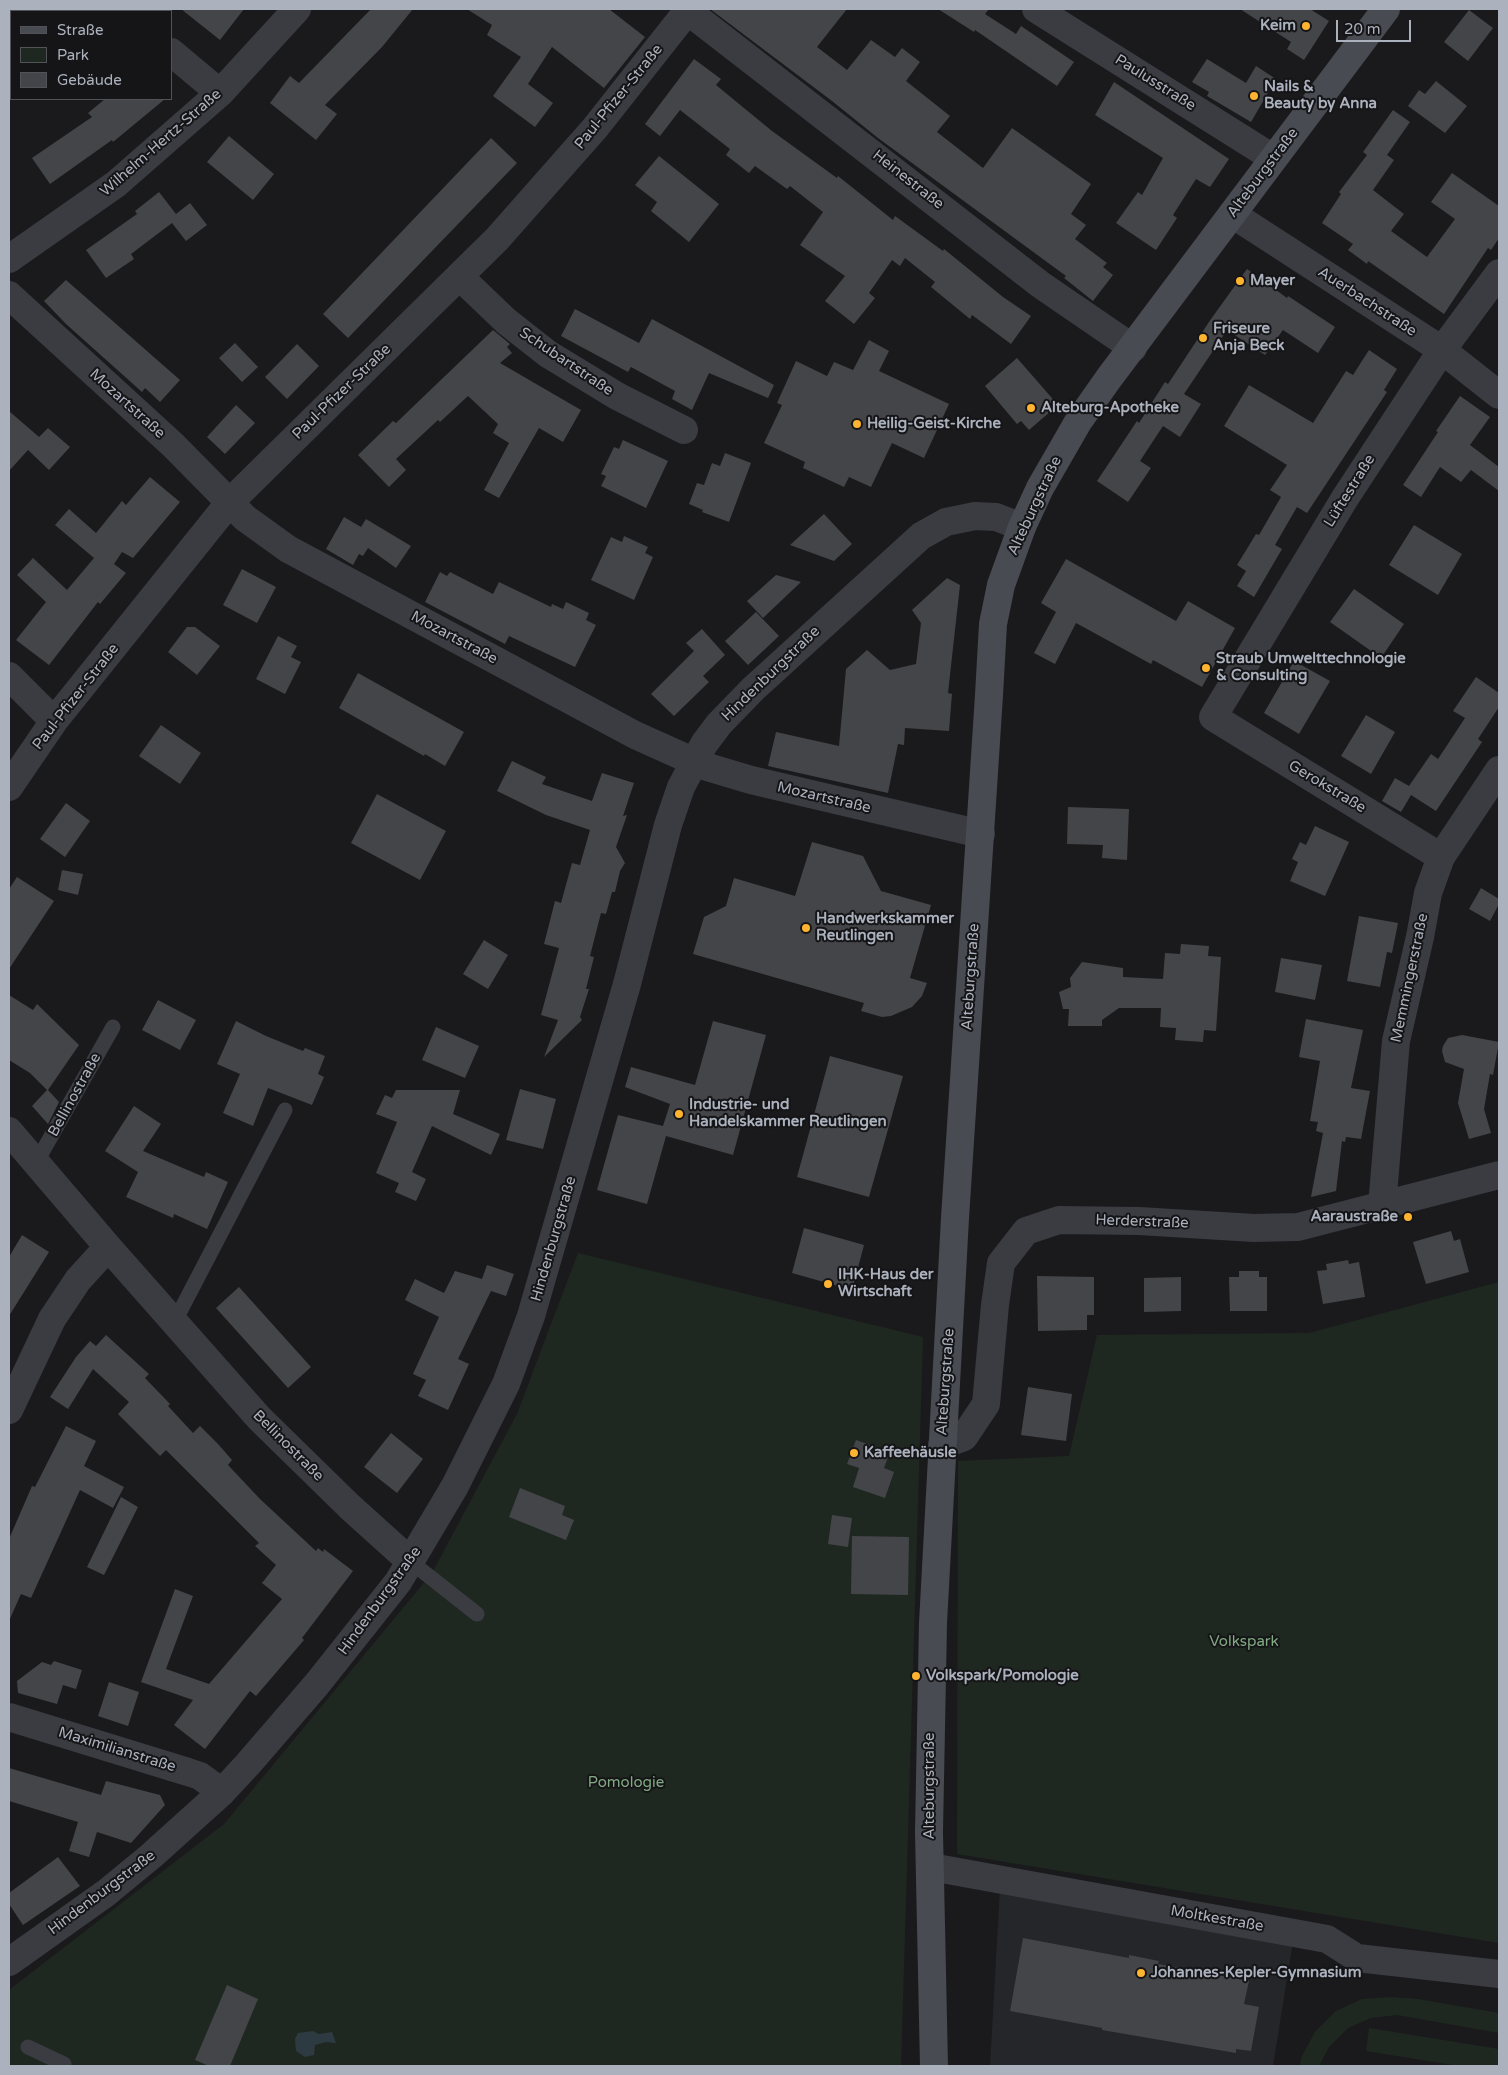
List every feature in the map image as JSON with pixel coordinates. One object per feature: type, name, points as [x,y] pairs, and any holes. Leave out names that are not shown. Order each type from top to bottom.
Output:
[{"type":"main road","name":"Alteburgstraße","points":[[934,2066],[931,1720],[942,1445],[993,624],[1001,585],[1022,527],[1040,488],[1074,430],[1132,348],[1386,9]]},
{"type":"street","name":"Wilhelm-Hertz-Straße","points":[[9,259],[116,184],[220,93],[297,9]]},
{"type":"street","name":"Paul-Pfizer-Straße","points":[[9,787],[54,721],[230,503],[460,277],[510,225],[595,128],[687,9]]},
{"type":"street","name":"Heinestraße","points":[[687,9],[1042,285],[1132,348]]},
{"type":"street","name":"Paulusstraße","points":[[1036,9],[1273,158]]},
{"type":"street","points":[[172,53],[220,93]]},
{"type":"street","name":"Auerbachstraße","points":[[1232,214],[1442,350],[1499,395]]},
{"type":"street","name":"Lüftestraße","points":[[1213,717],[1345,498],[1442,350],[1499,274]]},
{"type":"street","name":"Schubartstraße","points":[[460,277],[506,321],[548,354],[617,396],[684,430]]},
{"type":"street","name":"Mozartstraße","points":[[9,295],[173,446],[260,531],[288,549],[618,726],[694,761],[751,780],[981,834]]},
{"type":"street","name":"Hindenburgstraße","points":[[9,1962],[113,1887],[177,1834],[222,1792],[318,1684],[364,1627],[411,1562],[470,1457],[520,1350],[544,1279],[668,826],[682,788],[704,744],[738,703],[921,536],[946,522],[975,516],[996,517],[1022,527]]},
{"type":"street","points":[[9,676],[54,721]]},
{"type":"street","name":"Gerokstraße","points":[[1213,717],[1441,856]]},
{"type":"street","name":"Memmingerstraße","points":[[1382,1206],[1396,1041],[1428,893],[1441,856],[1499,770]]},
{"type":"street","name":"Bellinostraße","points":[[9,1131],[228,1383],[289,1448],[411,1562]]},
{"type":"street","name":"Herderstraße","points":[[942,1445],[964,1436],[986,1404],[995,1305],[1001,1263],[1026,1231],[1060,1220],[1139,1221],[1254,1228],[1298,1227],[1499,1175]]},
{"type":"street","points":[[9,1410],[52,1319],[78,1280],[108,1247]]},
{"type":"street","name":"Maximilianstraße","points":[[9,1717],[188,1772],[206,1780],[222,1792]]},
{"type":"street","name":"Moltkestraße","points":[[931,1866],[1327,1940],[1357,1958],[1499,1974]]},
{"type":"lane","name":"Bellinostraße","points":[[36,1163],[113,1027]]},
{"type":"lane","points":[[175,1321],[285,1110]]},
{"type":"lane","points":[[411,1562],[477,1614]]},
{"type":"lane","points":[[28,2047],[64,2064],[63,2066]]},
{"type":"shaded area","name":"Johannes-Kepler-Gymnasium","points":[[1000,1888],[1293,1941],[1273,2066],[990,2066]]},
{"type":"shaded area","points":[[313,2031],[319,2034],[332,2032],[336,2043],[326,2042],[315,2045],[314,2055],[305,2057],[296,2051],[295,2039],[298,2033]]},
{"type":"green space","name":"Pomologie","points":[[578,1253],[923,1337],[901,2066],[9,2066],[9,1990],[224,1824],[432,1573],[517,1414]]},
{"type":"green space","name":"Volkspark","points":[[1499,1282],[1499,1943],[957,1854],[958,1461],[1069,1456],[1097,1335],[1309,1333]]},
{"type":"green space","points":[[1390,1997],[1418,1999],[1499,2013],[1499,2033],[1397,2015],[1371,2018],[1348,2028],[1329,2047],[1319,2066],[1300,2066],[1301,2058],[1315,2032],[1336,2011],[1362,1999]]},
{"type":"green space","points":[[1369,2028],[1499,2049],[1499,2066],[1459,2066],[1366,2051]]},
{"type":"building","points":[[181,9],[244,9],[220,40]]},
{"type":"building","points":[[371,9],[413,9],[382,47],[325,105],[337,114],[316,140],[270,103],[290,76],[299,83]]},
{"type":"building","points":[[467,9],[609,9],[645,37],[604,88],[552,47],[528,84],[553,103],[535,127],[493,96],[521,57],[487,35],[492,25]]},
{"type":"building","points":[[710,9],[847,9],[817,47],[847,70],[871,40],[895,57],[902,48],[920,62],[906,81],[950,116],[937,132],[983,168],[1012,128],[1091,184],[1071,214],[1086,225],[1075,239],[1107,263],[1103,267],[1113,275],[1093,301],[1064,278],[1066,276],[878,138]]},
{"type":"building","points":[[938,9],[989,9],[985,14],[1016,34],[1021,26],[1074,62],[1057,86],[975,30],[974,32]]},
{"type":"building","points":[[1240,9],[1310,9],[1329,21],[1304,60],[1287,49],[1291,42]]},
{"type":"building","points":[[1469,10],[1493,28],[1468,61],[1444,42]]},
{"type":"building","points":[[694,59],[721,79],[716,85],[772,131],[837,178],[838,176],[893,220],[895,216],[943,251],[944,249],[1003,297],[1031,316],[1011,344],[972,315],[970,319],[931,287],[935,282],[905,258],[900,266],[892,260],[869,293],[875,298],[854,324],[825,301],[845,276],[800,245],[823,212],[790,186],[787,189],[755,166],[749,173],[726,155],[730,149],[680,110],[660,136],[645,124]]},
{"type":"building","points":[[1207,59],[1246,83],[1256,66],[1276,79],[1251,122],[1207,96],[1209,92],[1192,82]]},
{"type":"building","points":[[1436,81],[1467,106],[1445,133],[1408,106],[1419,90],[1425,94]]},
{"type":"building","points":[[1114,82],[1229,159],[1210,187],[1196,179],[1173,215],[1177,218],[1156,250],[1116,223],[1138,192],[1142,195],[1163,158],[1095,115]]},
{"type":"building","points":[[104,100],[164,100],[113,142],[112,140],[50,184],[32,158],[92,117],[88,113]]},
{"type":"building","points":[[1393,110],[1410,122],[1387,155],[1394,160],[1373,190],[1404,214],[1391,231],[1427,257],[1455,219],[1431,202],[1452,173],[1499,206],[1499,238],[1491,250],[1488,248],[1444,314],[1368,261],[1367,264],[1348,250],[1353,244],[1322,223],[1341,194],[1339,192],[1367,155],[1363,152]]},
{"type":"building","points":[[229,136],[274,174],[253,200],[207,162]]},
{"type":"building","points":[[491,138],[517,163],[348,338],[323,314]]},
{"type":"building","points":[[659,156],[719,204],[689,242],[651,211],[657,202],[635,185]]},
{"type":"building","points":[[159,192],[176,214],[190,203],[207,225],[186,241],[172,223],[131,254],[134,259],[106,278],[86,250],[137,214],[135,211]]},
{"type":"building","points":[[1247,269],[1287,298],[1288,296],[1335,327],[1318,353],[1283,330],[1265,355],[1227,330],[1184,394],[1201,404],[1180,437],[1163,426],[1140,461],[1151,468],[1128,502],[1097,481],[1137,421],[1139,423],[1165,382],[1168,384]]},
{"type":"building","points":[[66,280],[180,380],[160,402],[145,388],[142,392],[66,324],[44,301]]},
{"type":"building","points":[[575,309],[639,343],[652,319],[774,385],[768,398],[709,373],[692,410],[672,399],[675,391],[631,367],[628,372],[561,336]]},
{"type":"building","points":[[493,330],[510,344],[507,347],[512,353],[500,363],[581,410],[563,442],[539,428],[499,498],[484,490],[509,443],[493,433],[498,424],[468,396],[440,422],[438,420],[396,459],[406,470],[389,487],[358,455],[393,421],[396,423]]},
{"type":"building","name":"Heilig-Geist-Kirche","points":[[869,340],[889,351],[879,371],[949,404],[924,458],[892,443],[871,487],[849,477],[844,487],[803,468],[805,462],[764,443],[782,405],[777,403],[796,361],[827,376],[834,362],[853,370]]},
{"type":"building","points":[[235,343],[258,367],[242,382],[219,358]]},
{"type":"building","points":[[297,344],[319,366],[287,399],[265,377]]},
{"type":"building","points":[[1369,350],[1397,369],[1384,390],[1387,392],[1307,513],[1297,507],[1275,545],[1282,549],[1254,597],[1237,586],[1246,571],[1237,565],[1256,534],[1259,535],[1281,497],[1270,490],[1287,465],[1224,426],[1249,385],[1313,423],[1346,371],[1353,375]]},
{"type":"building","points":[[1017,358],[1058,405],[1029,430],[1021,421],[1017,424],[985,386]]},
{"type":"building","points":[[1460,396],[1490,417],[1470,445],[1499,467],[1499,491],[1471,470],[1461,482],[1440,467],[1421,497],[1403,485]]},
{"type":"building","points":[[236,405],[255,423],[225,454],[207,437]]},
{"type":"building","points":[[9,411],[39,437],[48,428],[70,447],[49,470],[28,450],[9,471]]},
{"type":"building","points":[[623,440],[668,461],[646,508],[601,486],[606,476],[601,474],[614,447],[619,449]]},
{"type":"building","points":[[725,453],[751,463],[729,522],[702,512],[703,510],[689,504],[697,483],[704,485],[712,463],[720,466]]},
{"type":"building","points":[[150,477],[180,502],[133,558],[122,552],[114,564],[126,573],[100,604],[98,602],[49,665],[16,640],[46,602],[17,575],[33,558],[67,590],[94,558],[55,525],[69,509],[96,533],[122,501],[126,505]]},
{"type":"building","points":[[824,514],[852,544],[834,561],[790,545]]},
{"type":"building","points":[[344,517],[361,527],[366,519],[411,546],[396,568],[368,548],[363,556],[359,554],[353,565],[326,549]]},
{"type":"building","points":[[1414,525],[1462,554],[1438,595],[1389,565]]},
{"type":"building","points":[[624,536],[648,547],[645,553],[653,557],[634,600],[591,580],[611,537],[622,542]]},
{"type":"building","points":[[1066,559],[1176,621],[1188,601],[1235,628],[1202,687],[1153,660],[1151,664],[1076,623],[1055,664],[1034,653],[1056,612],[1041,603]]},
{"type":"building","points":[[242,569],[276,587],[257,623],[223,605]]},
{"type":"building","points":[[440,572],[447,576],[450,572],[493,594],[499,582],[551,607],[552,604],[563,609],[566,602],[589,613],[586,620],[596,625],[575,667],[509,636],[505,644],[425,602]]},
{"type":"building","points":[[776,575],[801,582],[763,618],[747,601]]},
{"type":"building","points":[[947,578],[960,585],[948,693],[952,694],[949,731],[905,728],[904,745],[898,744],[888,793],[768,766],[776,732],[839,746],[846,669],[867,650],[890,670],[916,664],[921,623],[912,610]]},
{"type":"building","points":[[1354,589],[1404,624],[1381,658],[1330,622]]},
{"type":"building","points":[[756,612],[779,636],[748,665],[725,641]]},
{"type":"building","points":[[187,627],[195,627],[220,646],[197,675],[168,652]]},
{"type":"building","points":[[702,629],[725,655],[703,676],[709,682],[674,716],[651,694],[694,651],[686,643]]},
{"type":"building","points":[[278,636],[297,646],[291,657],[301,662],[285,694],[256,679]]},
{"type":"building","points":[[1294,661],[1330,681],[1299,734],[1264,713]]},
{"type":"building","points":[[358,673],[464,732],[445,766],[339,708]]},
{"type":"building","points":[[1476,677],[1499,693],[1499,707],[1478,739],[1482,742],[1436,811],[1411,795],[1401,812],[1382,801],[1395,778],[1409,786],[1431,754],[1438,759],[1465,718],[1453,711]]},
{"type":"building","points":[[1366,715],[1395,732],[1371,774],[1341,756]]},
{"type":"building","points":[[161,725],[201,753],[180,784],[139,756]]},
{"type":"building","points":[[512,761],[546,777],[542,784],[592,801],[602,773],[634,783],[623,816],[627,815],[616,847],[625,863],[620,871],[615,892],[612,892],[606,914],[601,913],[590,956],[594,957],[586,989],[589,989],[580,1017],[582,1020],[544,1057],[558,1020],[541,1015],[559,948],[544,944],[555,901],[561,903],[572,863],[580,865],[590,830],[546,815],[497,791]]},
{"type":"building","points":[[377,794],[446,831],[420,880],[351,843]]},
{"type":"building","points":[[66,803],[90,821],[65,857],[40,839]]},
{"type":"building","points":[[1068,807],[1129,809],[1127,860],[1102,858],[1103,845],[1067,844]]},
{"type":"building","points":[[1315,826],[1349,842],[1325,896],[1290,881],[1298,862],[1292,859],[1300,842],[1306,845]]},
{"type":"building","points":[[812,842],[863,856],[881,891],[931,905],[910,978],[927,983],[922,996],[912,1007],[891,1016],[882,1017],[861,1011],[864,1003],[693,954],[704,917],[726,906],[734,878],[795,896]]},
{"type":"building","points":[[62,870],[83,874],[78,895],[58,890]]},
{"type":"building","points":[[17,877],[54,901],[9,969],[9,889]]},
{"type":"building","points":[[1481,888],[1499,899],[1499,904],[1490,921],[1469,909]]},
{"type":"building","points":[[1359,916],[1398,923],[1392,953],[1387,952],[1380,987],[1347,981]]},
{"type":"building","points":[[484,940],[508,955],[488,989],[463,974]]},
{"type":"building","points":[[1181,944],[1209,946],[1208,956],[1221,957],[1216,1031],[1204,1030],[1203,1042],[1175,1040],[1176,1028],[1160,1027],[1161,1008],[1119,1008],[1102,1020],[1102,1026],[1068,1026],[1069,1009],[1063,1009],[1059,992],[1071,987],[1070,978],[1082,962],[1123,968],[1123,977],[1163,979],[1165,953],[1180,954]]},
{"type":"building","points":[[1281,958],[1322,965],[1315,1000],[1275,992]]},
{"type":"building","points":[[9,995],[33,1010],[37,1004],[79,1045],[48,1090],[59,1102],[48,1124],[32,1106],[47,1090],[30,1073],[9,1060]]},
{"type":"building","points":[[158,1000],[196,1020],[180,1050],[142,1030]]},
{"type":"building","points":[[1306,1019],[1363,1030],[1351,1088],[1370,1091],[1361,1139],[1346,1137],[1345,1142],[1342,1141],[1336,1191],[1311,1197],[1323,1133],[1316,1131],[1318,1122],[1310,1121],[1320,1061],[1299,1057]]},
{"type":"building","points":[[236,1021],[303,1051],[305,1048],[325,1056],[318,1074],[324,1077],[312,1105],[268,1088],[253,1126],[223,1113],[240,1074],[217,1064]]},
{"type":"building","points":[[713,1021],[766,1035],[733,1155],[666,1136],[647,1204],[597,1190],[618,1115],[663,1126],[670,1104],[625,1087],[631,1067],[695,1085]]},
{"type":"building","points":[[436,1027],[479,1046],[465,1078],[422,1060]]},
{"type":"building","points":[[1462,1035],[1499,1042],[1493,1075],[1490,1074],[1484,1109],[1491,1133],[1469,1139],[1458,1103],[1464,1069],[1445,1062],[1442,1051],[1448,1038]]},
{"type":"building","points":[[830,1056],[903,1076],[869,1197],[797,1177]]},
{"type":"building","points":[[520,1089],[556,1099],[543,1149],[506,1140]]},
{"type":"building","points":[[396,1090],[460,1090],[453,1114],[500,1134],[491,1155],[432,1126],[412,1172],[426,1179],[416,1201],[395,1192],[399,1183],[376,1173],[397,1122],[376,1114],[385,1095],[392,1098]]},
{"type":"building","points":[[134,1106],[161,1124],[143,1151],[204,1177],[206,1172],[228,1182],[207,1229],[174,1214],[173,1218],[126,1197],[138,1172],[105,1151]]},
{"type":"building","points":[[804,1228],[864,1245],[852,1290],[792,1273]]},
{"type":"building","points":[[1451,1231],[1454,1241],[1460,1239],[1469,1272],[1426,1284],[1413,1242]]},
{"type":"building","points":[[22,1235],[49,1252],[9,1316],[9,1257]]},
{"type":"building","points":[[1348,1260],[1349,1264],[1359,1262],[1365,1297],[1323,1304],[1317,1271],[1327,1270],[1326,1264]]},
{"type":"building","points":[[487,1265],[514,1274],[506,1296],[491,1291],[458,1359],[469,1364],[448,1410],[418,1396],[426,1380],[413,1374],[439,1317],[405,1300],[415,1279],[444,1293],[455,1271],[482,1279]]},
{"type":"building","points":[[1239,1271],[1259,1271],[1259,1277],[1267,1277],[1267,1311],[1230,1311],[1229,1277],[1239,1277]]},
{"type":"building","points":[[1037,1276],[1094,1277],[1094,1315],[1087,1315],[1087,1330],[1038,1331]]},
{"type":"building","points":[[1181,1277],[1181,1311],[1144,1312],[1144,1278]]},
{"type":"building","points":[[239,1287],[311,1367],[288,1388],[216,1308]]},
{"type":"building","points":[[106,1335],[149,1374],[145,1378],[170,1404],[168,1406],[193,1433],[200,1426],[218,1444],[232,1460],[228,1465],[260,1499],[316,1551],[318,1548],[323,1552],[324,1549],[353,1571],[302,1638],[304,1640],[256,1696],[250,1691],[205,1749],[174,1725],[193,1700],[141,1682],[175,1589],[193,1596],[166,1669],[209,1684],[282,1599],[262,1583],[276,1565],[255,1546],[259,1543],[166,1450],[160,1456],[118,1414],[129,1402],[93,1369],[68,1409],[50,1397],[76,1357],[90,1341],[96,1346]]},
{"type":"building","points":[[1028,1387],[1072,1394],[1066,1441],[1021,1435]]},
{"type":"building","points":[[66,1426],[96,1441],[84,1466],[124,1487],[113,1508],[80,1490],[31,1598],[21,1594],[9,1621],[9,1539],[32,1486],[35,1487]]},
{"type":"building","points":[[391,1433],[423,1459],[397,1493],[364,1467]]},
{"type":"building","points":[[856,1440],[890,1452],[884,1468],[894,1472],[885,1498],[853,1487],[859,1468],[847,1464]]},
{"type":"building","points":[[520,1488],[565,1506],[562,1515],[574,1520],[566,1540],[509,1517]]},
{"type":"building","points":[[121,1497],[138,1507],[104,1575],[87,1567]]},
{"type":"building","points":[[832,1515],[852,1518],[848,1547],[828,1544]]},
{"type":"building","points":[[852,1536],[909,1537],[908,1595],[851,1594]]},
{"type":"building","points":[[54,1661],[82,1670],[76,1689],[63,1685],[57,1704],[18,1693],[17,1681],[42,1662],[51,1665]]},
{"type":"building","points":[[109,1682],[139,1692],[128,1726],[98,1716]]},
{"type":"building","points":[[9,1768],[101,1795],[106,1781],[160,1795],[165,1805],[131,1843],[97,1832],[89,1857],[69,1851],[78,1822],[9,1801]]},
{"type":"building","points":[[58,1857],[80,1886],[23,1925],[9,1904],[9,1893]]},
{"type":"building","points":[[1023,1938],[1129,1958],[1129,1955],[1159,1961],[1158,1964],[1249,1981],[1244,2004],[1259,2007],[1251,2051],[1236,2049],[1236,2053],[1102,2030],[1102,2028],[1010,2011]]},
{"type":"building","points":[[227,1985],[258,1999],[230,2066],[209,2066],[195,2060]]},
{"type":"place","name":"Keim","points":[[1306,26]]},
{"type":"place","name":"Nails & Beauty by Anna","points":[[1254,96]]},
{"type":"place","name":"Mayer","points":[[1240,281]]},
{"type":"place","name":"Friseure Anja Beck","points":[[1203,338]]},
{"type":"place","name":"Alteburg-Apotheke","points":[[1031,408]]},
{"type":"place","name":"Heilig-Geist-Kirche","points":[[857,424]]},
{"type":"place","name":"Straub Umwelttechnologie & Consulting","points":[[1206,668]]},
{"type":"place","name":"Handwerkskammer Reutlingen","points":[[806,928]]},
{"type":"place","name":"Industrie- und Handelskammer Reutlingen","points":[[679,1114]]},
{"type":"place","name":"Aaraustraße","points":[[1408,1217]]},
{"type":"place","name":"IHK-Haus der Wirtschaft","points":[[828,1284]]},
{"type":"place","name":"Kaffeehäusle","points":[[854,1453]]},
{"type":"place","name":"Volkspark/Pomologie","points":[[916,1676]]},
{"type":"place","name":"Johannes-Kepler-Gymnasium","points":[[1141,1973]]}]
